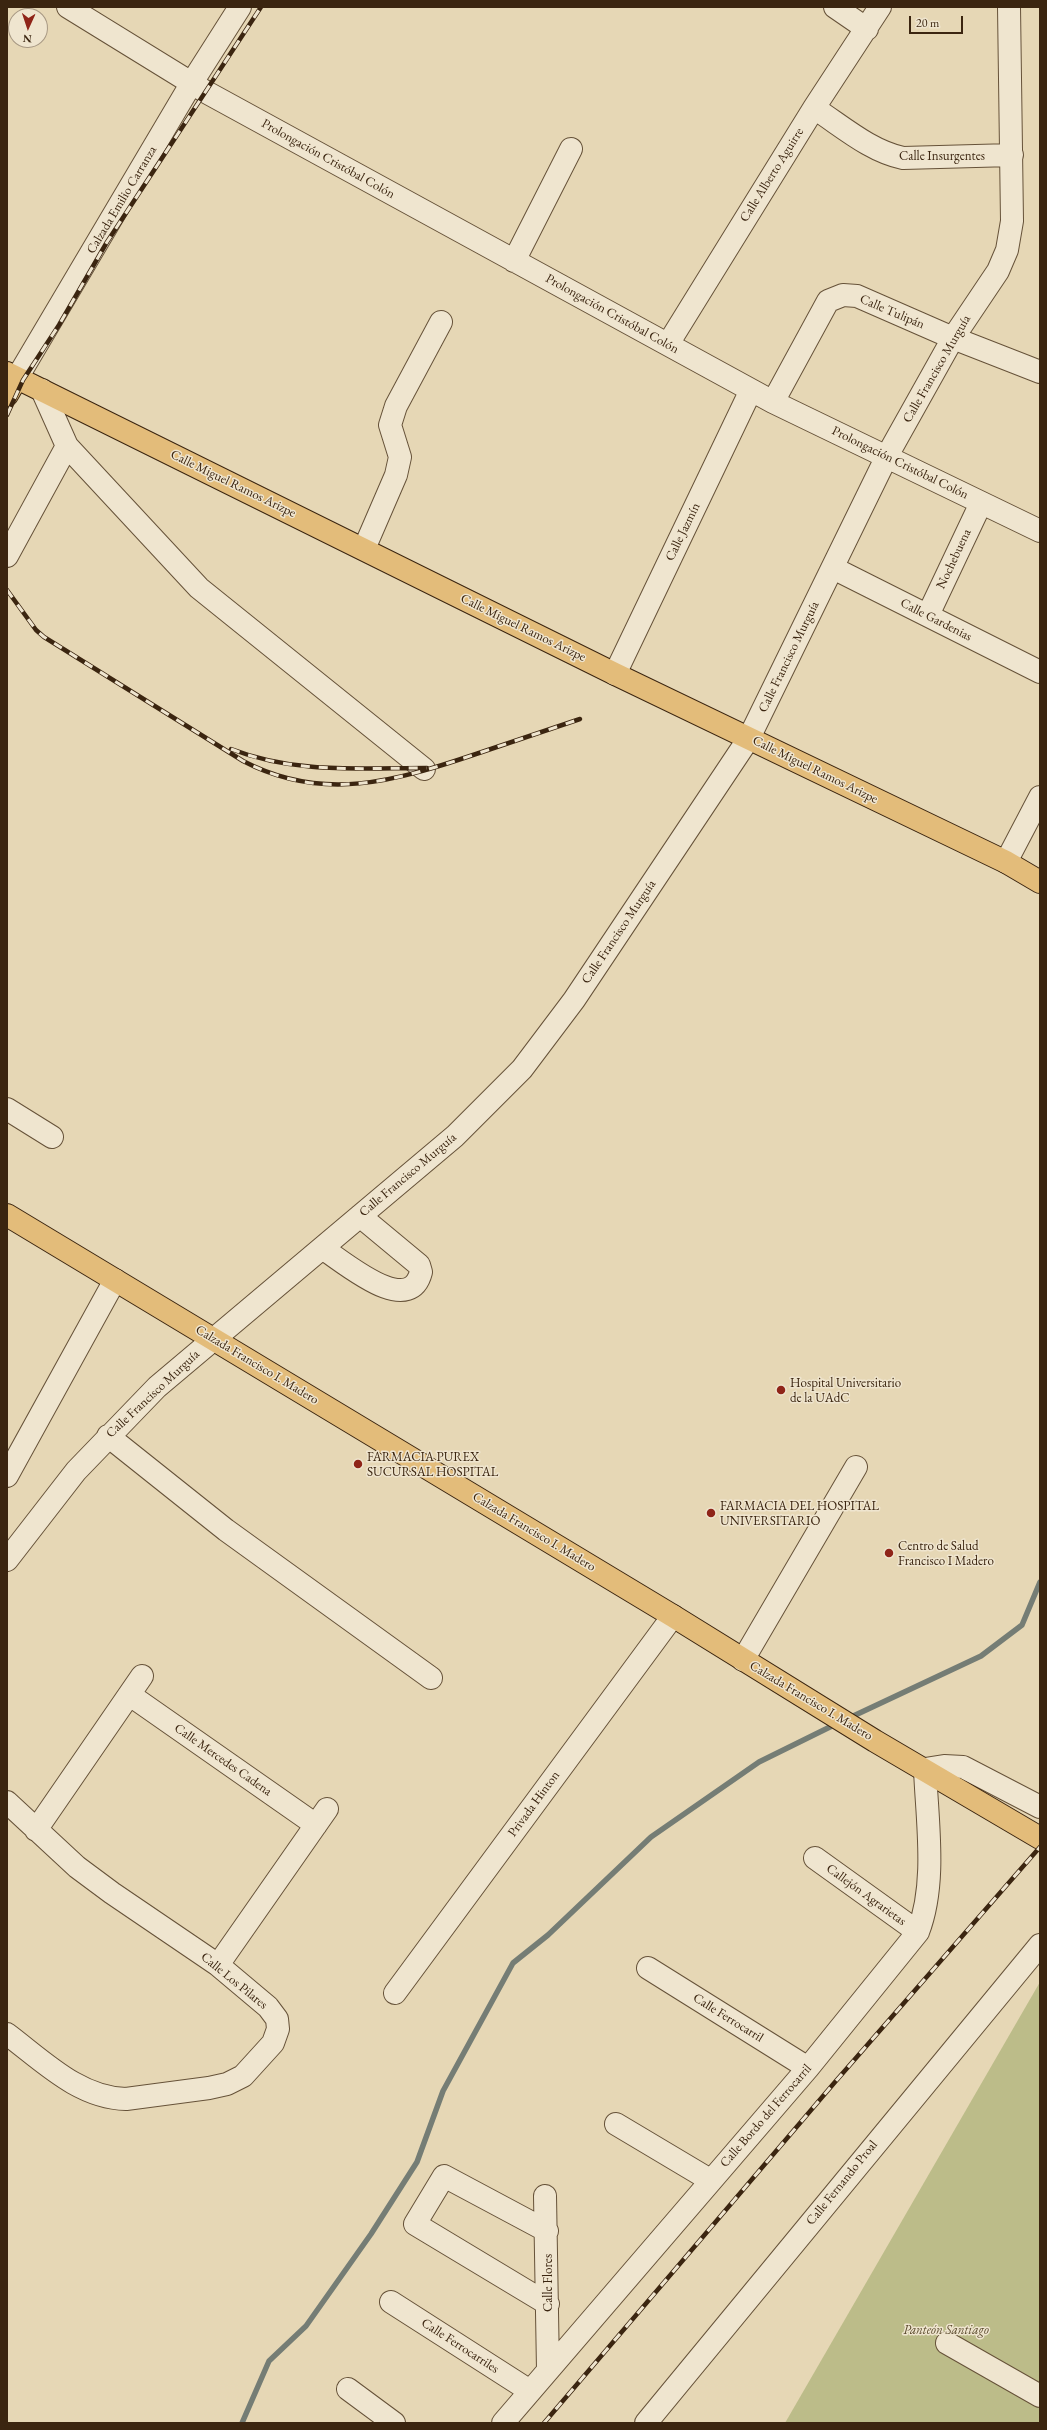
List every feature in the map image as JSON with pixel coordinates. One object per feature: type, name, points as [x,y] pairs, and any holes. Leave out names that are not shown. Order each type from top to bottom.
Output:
[{"type":"main road","name":"Calle Miguel Ramos Arizpe","points":[[10,382],[42,390],[615,674],[1006,862],[1040,882]]},
{"type":"main road","name":"Calzada Francisco I. Madero","points":[[7,1215],[673,1616],[875,1741],[925,1769],[1040,1838]]},
{"type":"street","name":"Prolongación Cristóbal Colón","points":[[68,7],[191,84],[773,402],[1040,531]]},
{"type":"street","name":"Calzada Emilio Carranza","points":[[10,382],[191,84],[240,7]]},
{"type":"street","points":[[835,7],[867,29]]},
{"type":"street","name":"Calle Alberto Aguirre","points":[[668,344],[814,108],[880,7]]},
{"type":"street","name":"Calle Francisco Murguía","points":[[7,1560],[76,1471],[108,1436],[157,1387],[213,1338],[455,1136],[522,1069],[574,1000],[749,738],[833,568],[886,456],[953,338],[998,271],[1007,250],[1012,221],[1009,7]]},
{"type":"street","name":"Calle Insurgentes","points":[[814,108],[877,150],[903,158],[1012,155]]},
{"type":"street","points":[[514,261],[571,149]]},
{"type":"street","name":"Calle Tulipán","points":[[773,402],[828,301],[843,295],[857,296],[953,338],[1040,372]]},
{"type":"street","points":[[364,549],[396,475],[400,457],[390,425],[396,406],[441,322]]},
{"type":"street","points":[[42,390],[67,446],[209,598],[424,769]]},
{"type":"street","name":"Calle Jazmín","points":[[615,674],[751,390]]},
{"type":"street","points":[[7,556],[67,446]]},
{"type":"street","name":"Nochebuena","points":[[928,615],[981,503]]},
{"type":"street","name":"Calle Gardenias","points":[[833,568],[1040,672]]},
{"type":"street","points":[[1006,862],[1040,797]]},
{"type":"street","points":[[7,1109],[52,1137]]},
{"type":"street","points":[[322,1248],[385,1288],[406,1291],[414,1286],[421,1272],[419,1265],[360,1216]]},
{"type":"street","points":[[7,1476],[114,1280]]},
{"type":"street","points":[[108,1436],[226,1530],[431,1678]]},
{"type":"street","points":[[743,1660],[856,1467]]},
{"type":"street","name":"Privada Hinton","points":[[395,1993],[673,1616]]},
{"type":"street","points":[[36,1830],[142,1676]]},
{"type":"street","name":"Calle Mercedes Cadena","points":[[130,1695],[322,1817],[218,1965]]},
{"type":"street","points":[[925,1769],[944,1766],[963,1767],[992,1780],[1040,1807]]},
{"type":"street","name":"Calle Bordo del Ferrocarril","points":[[503,2423],[710,2180],[808,2068],[918,1932],[926,1912],[929,1886],[925,1769]]},
{"type":"street","name":"Calle Los Pilares","points":[[7,1802],[77,1867],[112,1893],[218,1965],[268,2007],[277,2018],[278,2029],[272,2043],[243,2076],[227,2084],[126,2099],[109,2099],[93,2094],[76,2085],[7,2034]]},
{"type":"street","name":"Callejón Agrarietas","points":[[815,1858],[918,1932]]},
{"type":"street","name":"Calle Fernando Proal","points":[[646,2423],[1040,1945]]},
{"type":"street","name":"Calle Ferrocarril","points":[[648,1968],[808,2068]]},
{"type":"street","points":[[616,2124],[710,2180]]},
{"type":"street","points":[[547,2231],[444,2176],[415,2224],[548,2304]]},
{"type":"street","name":"Calle Flores","points":[[546,2196],[548,2370]]},
{"type":"street","name":"Calle Ferrocarriles","points":[[391,2302],[530,2391]]},
{"type":"street","points":[[947,2344],[1040,2396]]},
{"type":"street","points":[[348,2389],[394,2423]]},
{"type":"green space","name":"Panteón Santiago","points":[[1040,1982],[1040,2423],[785,2423]]},
{"type":"waterway","points":[[849,1718],[981,1656],[1022,1625],[1040,1582]]},
{"type":"waterway","points":[[242,2423],[269,2361],[306,2326],[371,2234],[417,2162],[443,2091],[513,1963],[548,1935],[651,1837],[759,1762],[838,1723]]},
{"type":"railway","points":[[7,415],[23,380],[59,325],[107,242],[261,7]]},
{"type":"railway","points":[[7,590],[36,630],[44,637],[243,761],[273,774],[302,781],[331,784],[360,783],[388,779],[446,764],[580,719]]},
{"type":"railway","points":[[231,749],[279,763],[303,766],[352,769],[427,768]]},
{"type":"railway","points":[[544,2423],[835,2082],[1040,1847]]},
{"type":"place","name":"Hospital Universitario de la UAdC","points":[[781,1390]]},
{"type":"place","name":"FARMACIA PUREX SUCURSAL HOSPITAL","points":[[358,1464]]},
{"type":"place","name":"FARMACIA DEL HOSPITAL UNIVERSITARIO","points":[[711,1513]]},
{"type":"place","name":"Centro de Salud Francisco I Madero","points":[[889,1553]]}]
